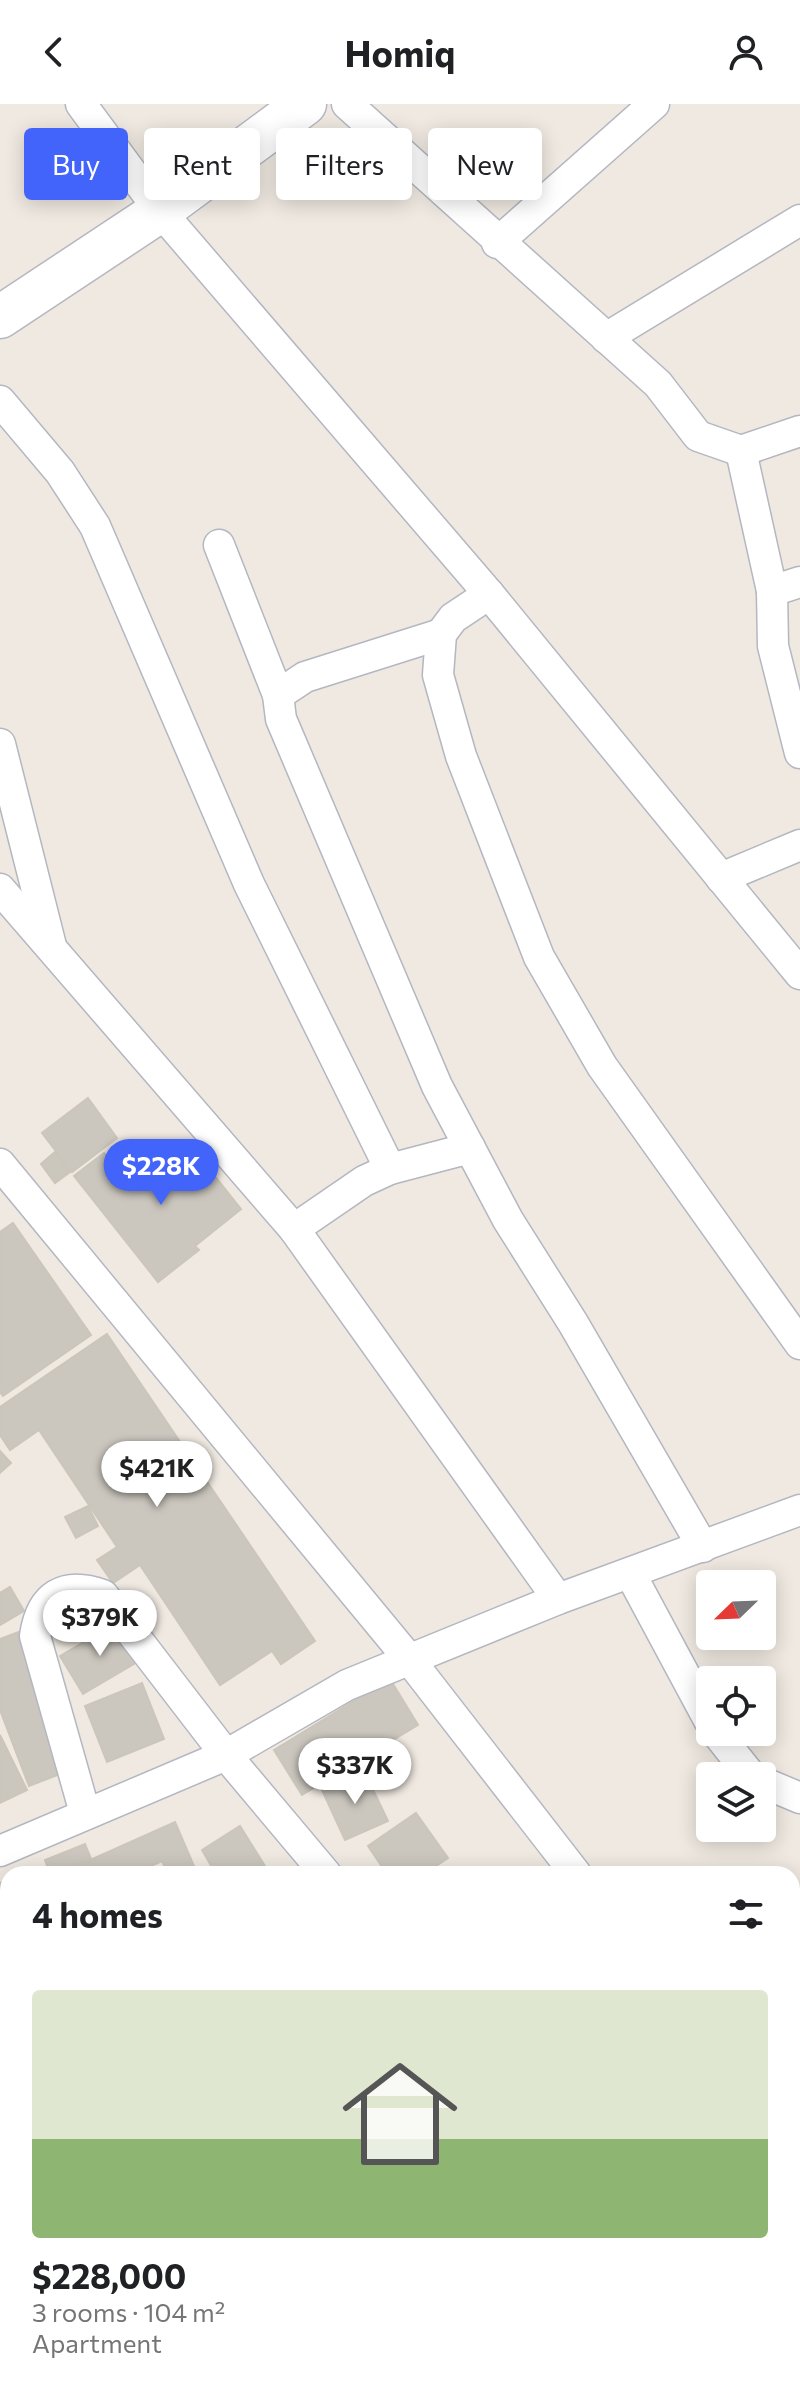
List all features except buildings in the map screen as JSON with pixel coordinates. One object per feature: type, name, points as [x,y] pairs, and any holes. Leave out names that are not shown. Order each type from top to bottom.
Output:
[{"type":"street","points":[[81,104],[160,211],[489,594],[800,974]]},
{"type":"street","points":[[0,317],[160,211],[305,104]]},
{"type":"street","points":[[347,104],[497,243],[658,384],[698,436],[741,451],[800,431]]},
{"type":"street","points":[[497,243],[654,104]]},
{"type":"street","points":[[606,338],[800,220]]},
{"type":"street","points":[[0,401],[60,472],[95,526],[249,884],[390,1169]]},
{"type":"street","points":[[741,451],[786,587],[773,646],[800,753]]},
{"type":"street","points":[[219,545],[278,695],[281,719],[437,1086],[508,1220],[573,1323],[703,1547]]},
{"type":"street","points":[[489,594],[453,618],[441,634],[438,675],[461,756],[539,957],[602,1066],[800,1344]]},
{"type":"street","points":[[278,695],[305,677],[441,634]]},
{"type":"street","points":[[0,744],[53,952]]},
{"type":"street","points":[[721,878],[800,845]]},
{"type":"street","points":[[0,889],[294,1229],[558,1599]]},
{"type":"street","points":[[294,1229],[364,1181],[390,1169],[470,1148]]},
{"type":"street","points":[[0,1164],[409,1659],[570,1866]]},
{"type":"street","points":[[0,1851],[226,1755],[347,1685],[558,1599],[800,1510]]},
{"type":"street","points":[[630,1573],[696,1696]]},
{"type":"street","points":[[85,1813],[35,1636],[37,1618],[45,1603],[61,1593],[82,1587],[103,1595],[226,1755],[319,1866]]},
{"type":"street","points":[[727,1746],[740,1762]]},
{"type":"street","points":[[776,1788],[800,1798]]}]
